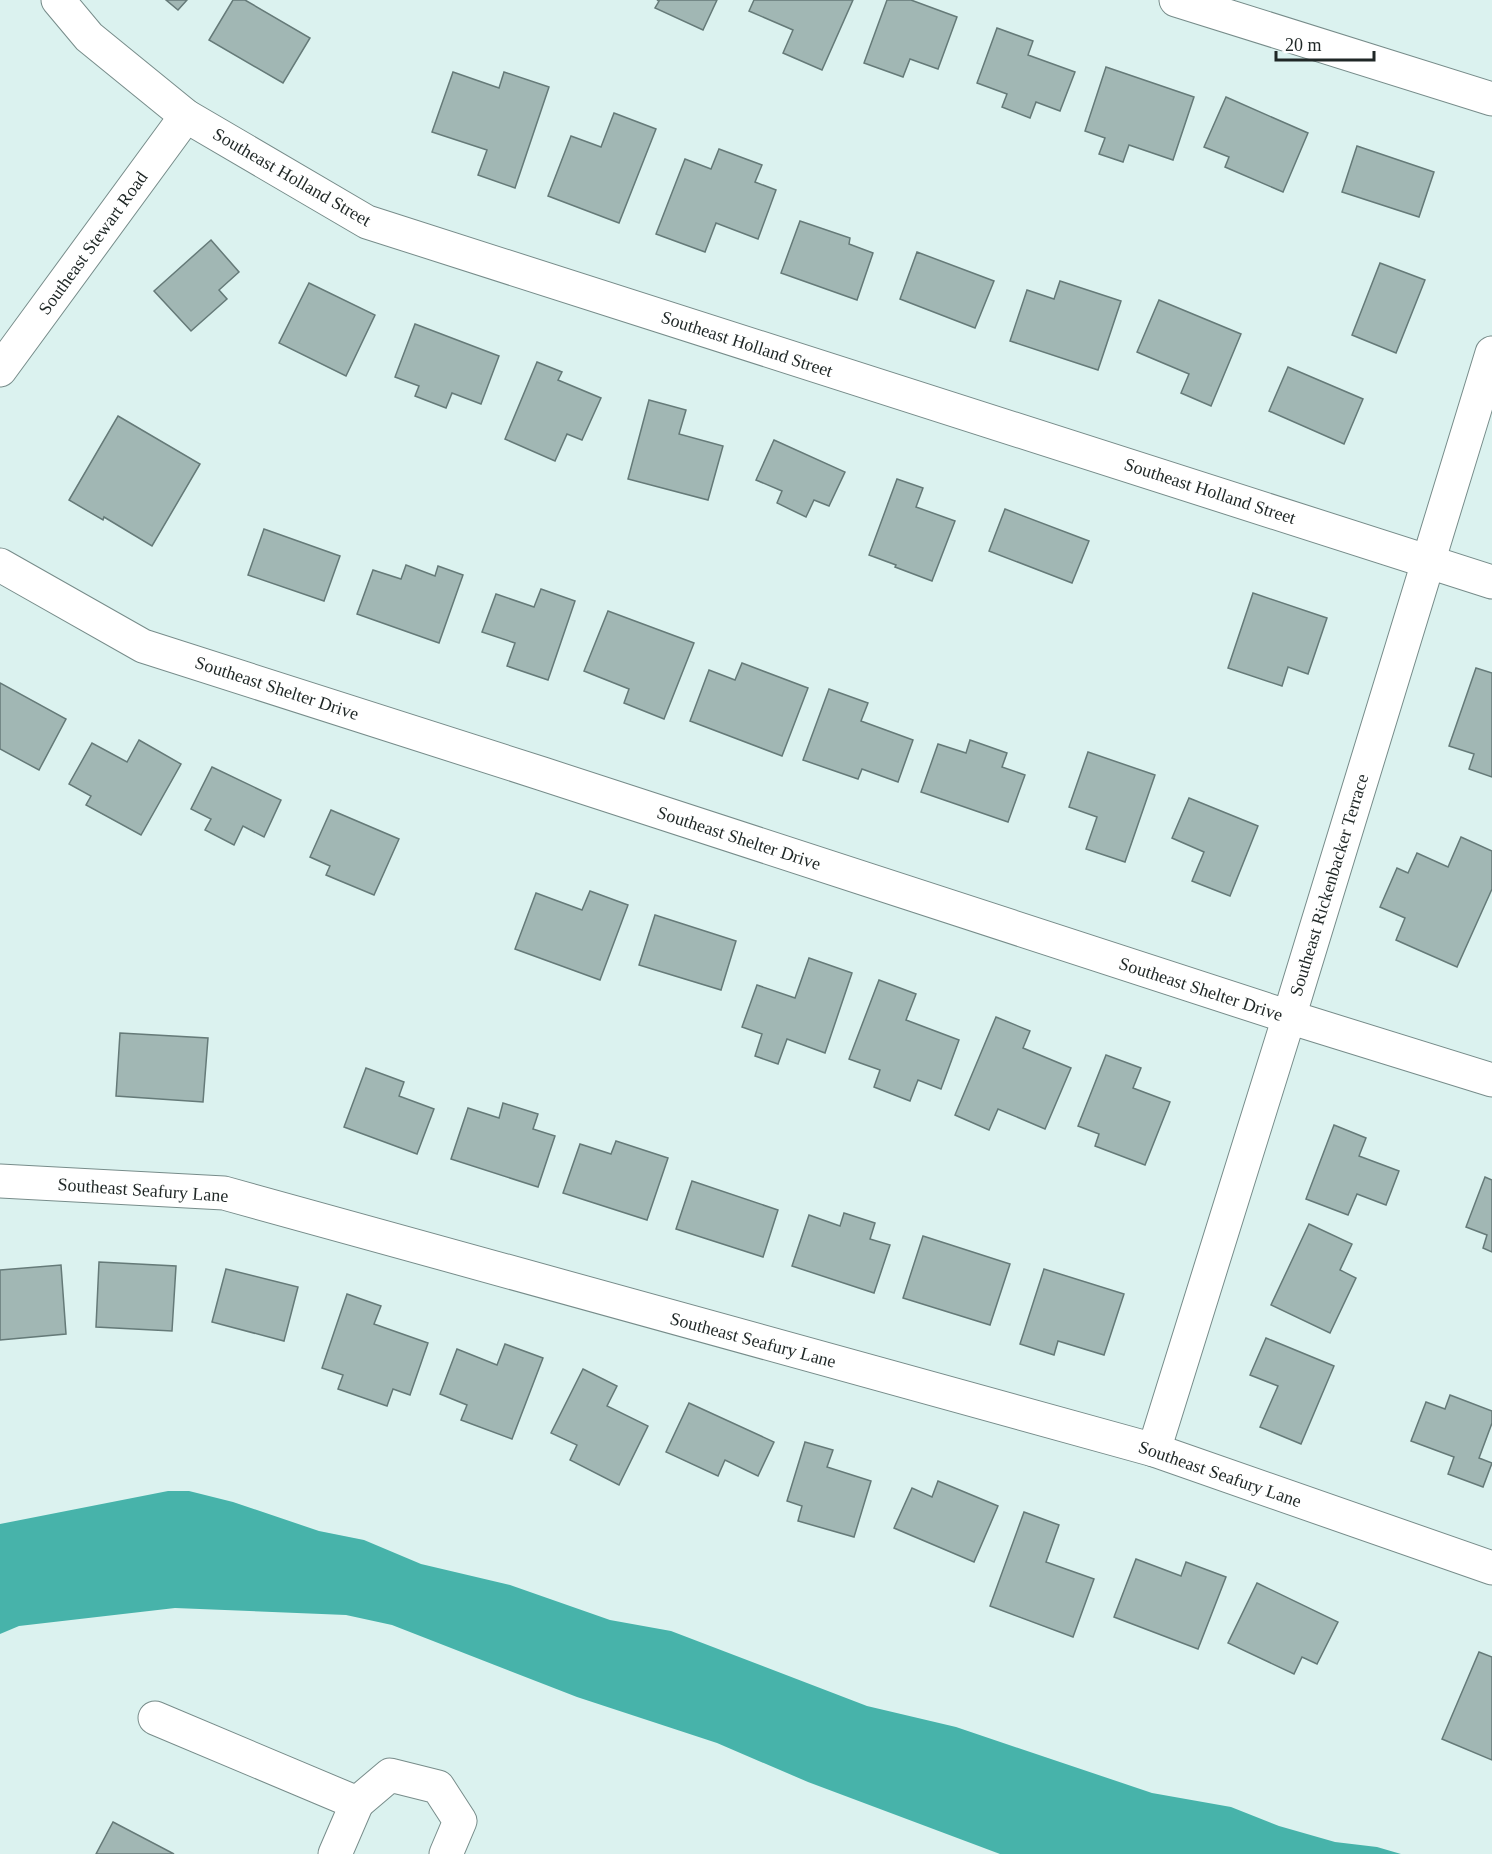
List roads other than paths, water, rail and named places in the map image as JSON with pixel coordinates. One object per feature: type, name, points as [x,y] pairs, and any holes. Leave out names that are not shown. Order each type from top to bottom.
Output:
[{"type":"street","name":"Southeast Holland Street","points":[[58,0],[88,37],[186,116],[367,222],[1492,582]]},
{"type":"street","points":[[1176,0],[1492,99]]},
{"type":"street","name":"Southeast Stewart Road","points":[[0,370],[186,116]]},
{"type":"street","name":"Southeast Rickenbacker Terrace","points":[[1154,1450],[1492,353]]},
{"type":"street","name":"Southeast Shelter Drive","points":[[0,565],[143,646],[1289,1017],[1492,1080]]},
{"type":"street","name":"Southeast Seafury Lane","points":[[0,1181],[224,1193],[1154,1450],[1492,1568]]},
{"type":"street","points":[[155,1718],[357,1803]]},
{"type":"street","points":[[335,1854],[357,1803],[390,1775],[438,1788],[460,1821],[446,1854]]},
{"type":"water","points":[[168,1491],[189,1491],[233,1502],[319,1531],[364,1540],[421,1564],[510,1585],[610,1620],[671,1631],[867,1706],[956,1727],[1152,1793],[1231,1807],[1279,1826],[1335,1842],[1377,1847],[1401,1854],[1000,1854],[808,1782],[717,1743],[577,1697],[392,1625],[346,1615],[175,1608],[19,1626],[0,1634],[0,1524]]}]
